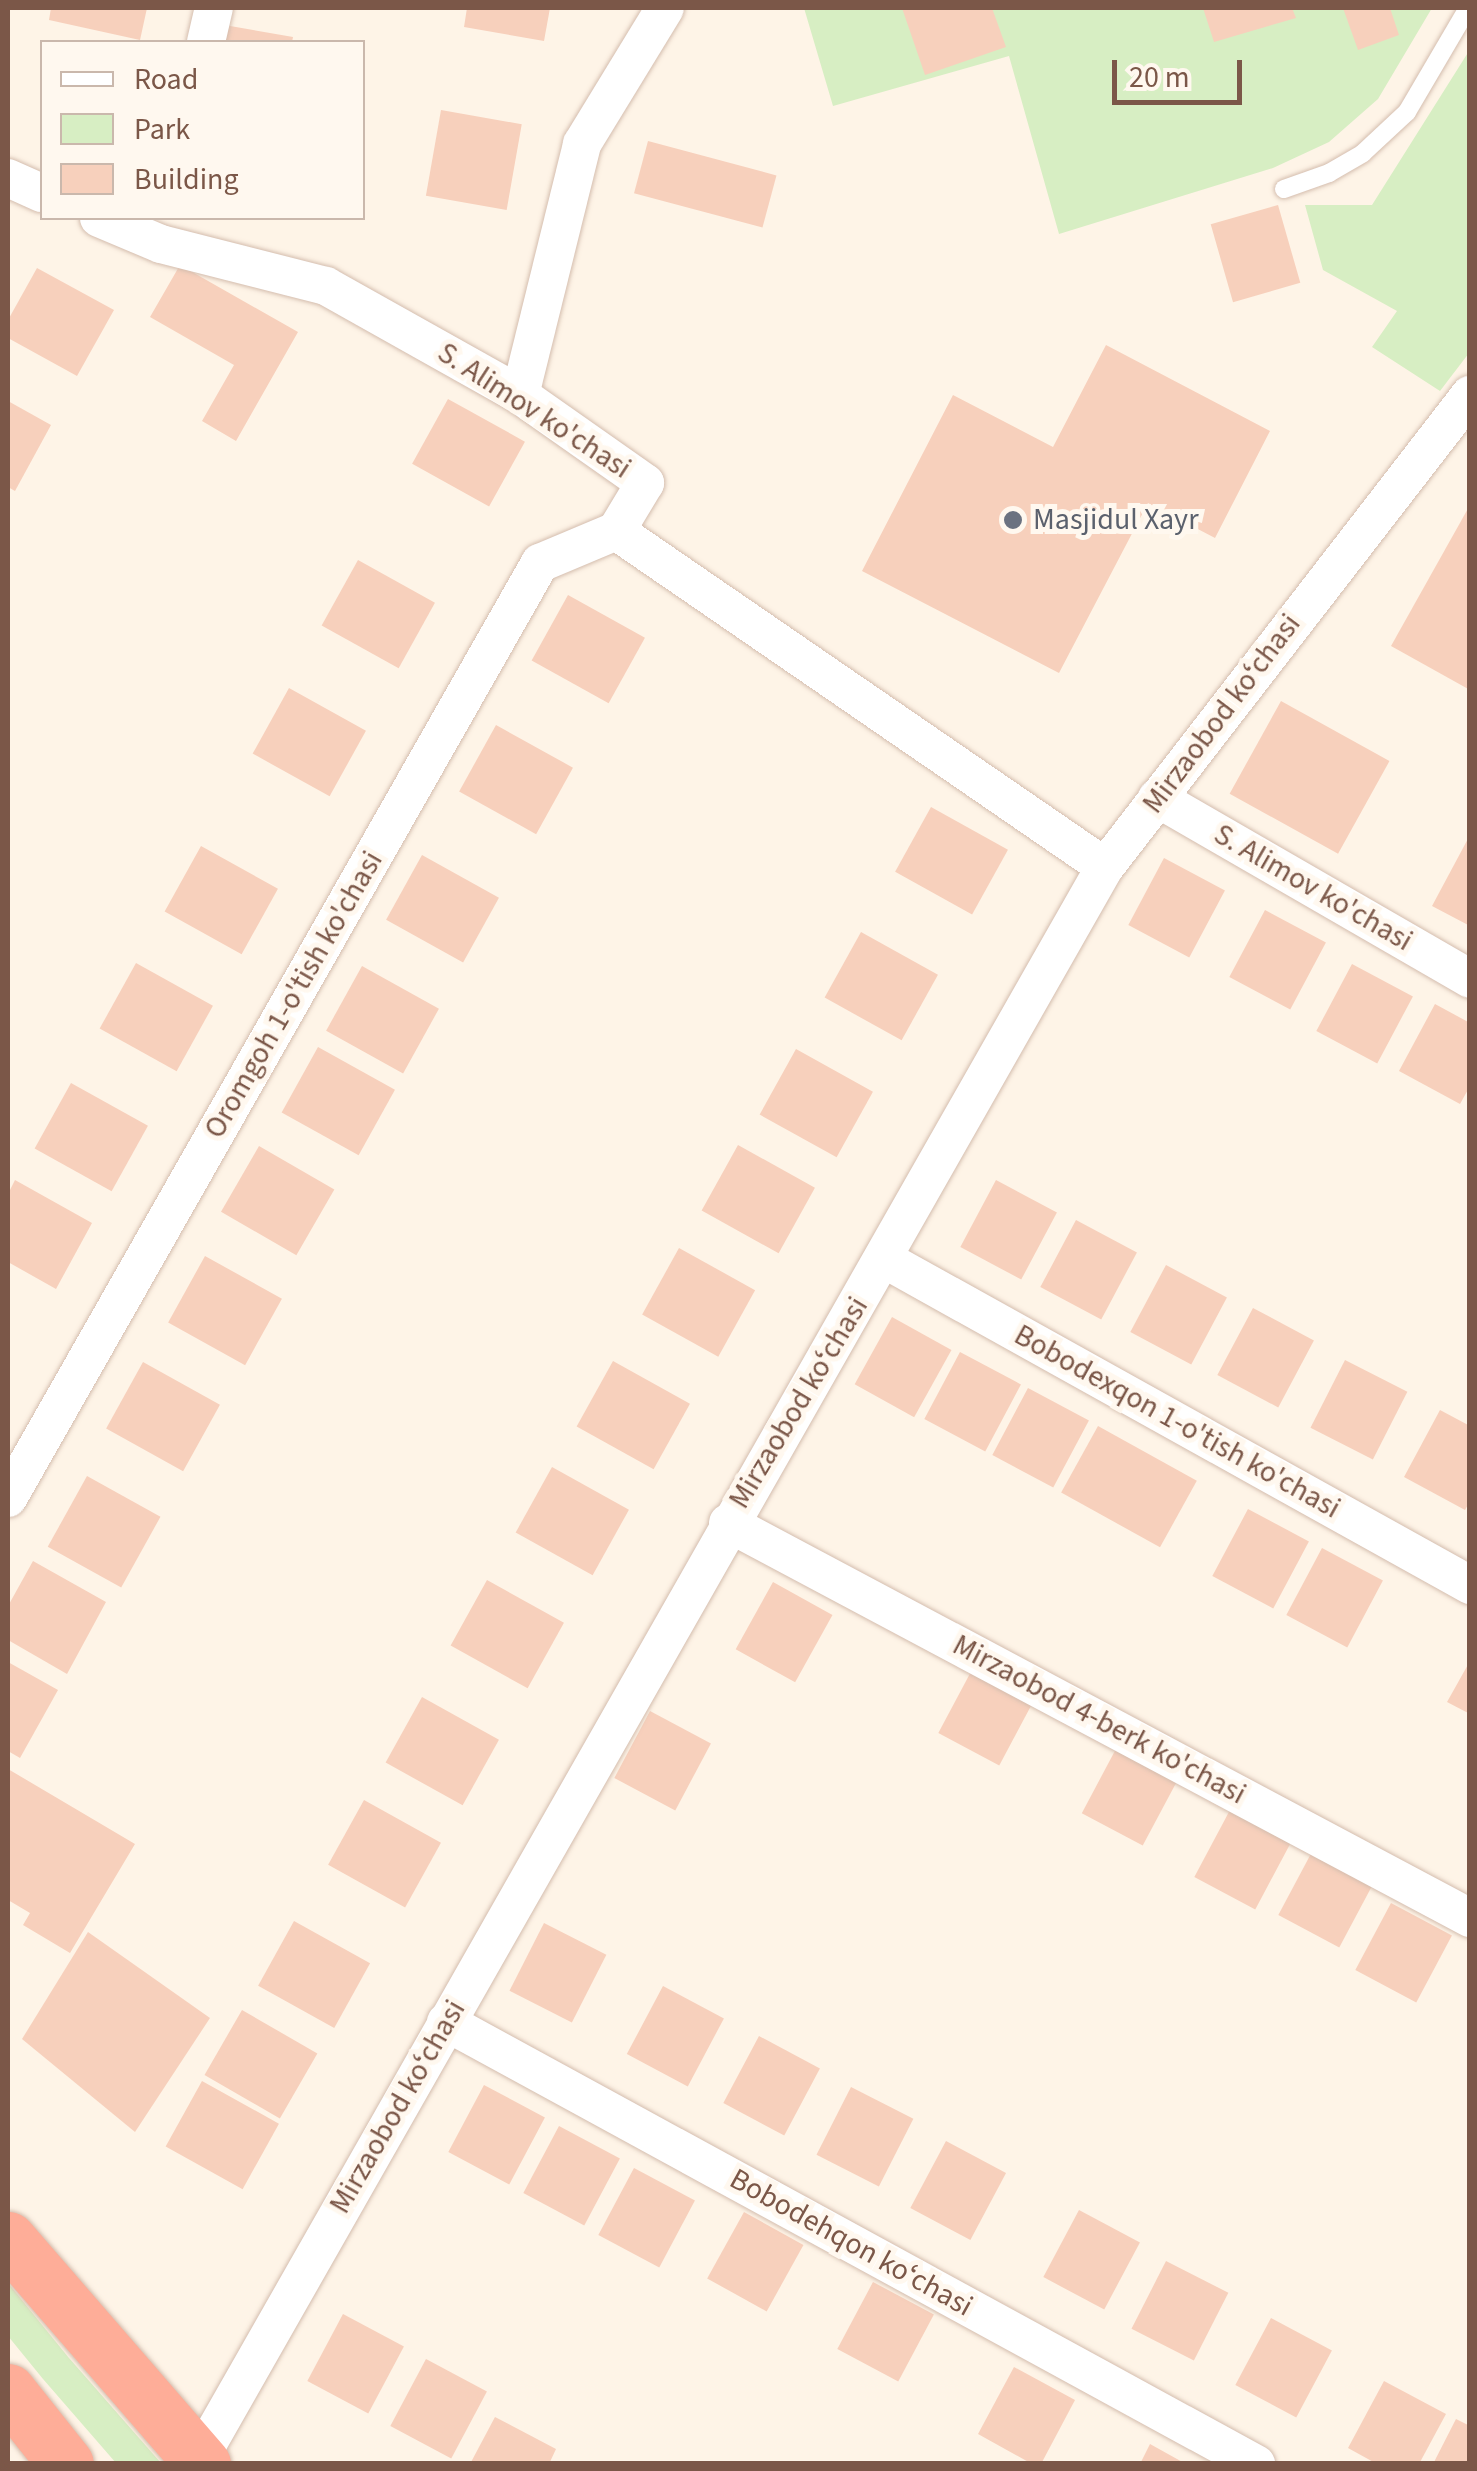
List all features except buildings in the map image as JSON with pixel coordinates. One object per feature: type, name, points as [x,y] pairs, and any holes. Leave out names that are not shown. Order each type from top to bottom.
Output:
[{"type":"highway","points":[[8,2239],[201,2461]]},
{"type":"highway","points":[[8,2391],[66,2464]]},
{"type":"street","points":[[206,40],[214,8]]},
{"type":"street","points":[[520,395],[582,144],[665,8]]},
{"type":"street","name":"S. Alimov ko'chasi","points":[[109,220],[164,231],[326,286],[520,395],[645,484],[616,531],[1105,866]]},
{"type":"street","name":"Mirzaobod koʻchasi","points":[[201,2461],[728,1523],[884,1260],[1105,866],[1457,429],[1470,394]]},
{"type":"street","name":"Oromgoh 1-o'tish ko'chasi","points":[[8,1498],[540,563],[616,531]]},
{"type":"street","name":"S. Alimov ko'chasi","points":[[1158,798],[1470,979]]},
{"type":"street","name":"Bobodexqon 1-o'tish ko'chasi","points":[[884,1260],[1470,1584]]},
{"type":"street","name":"Mirzaobod 4-berk ko'chasi","points":[[728,1523],[1470,1918]]},
{"type":"street","name":"Bobodehqon koʻchasi","points":[[446,2022],[1256,2464]]},
{"type":"lane","points":[[1284,189],[1329,173],[1362,153],[1407,112],[1468,8]]},
{"type":"green space","points":[[804,8],[1432,8],[1378,99],[1329,142],[1273,168],[1059,234],[1009,56],[833,106]]},
{"type":"green space","points":[[1469,51],[1469,353],[1440,391],[1372,347],[1397,311],[1323,270],[1305,205],[1372,205]]},
{"type":"green space","points":[[8,2283],[161,2463],[116,2463],[43,2379],[8,2336]]},
{"type":"place","name":"Masjidul Xayr","points":[[1013,520]]}]
